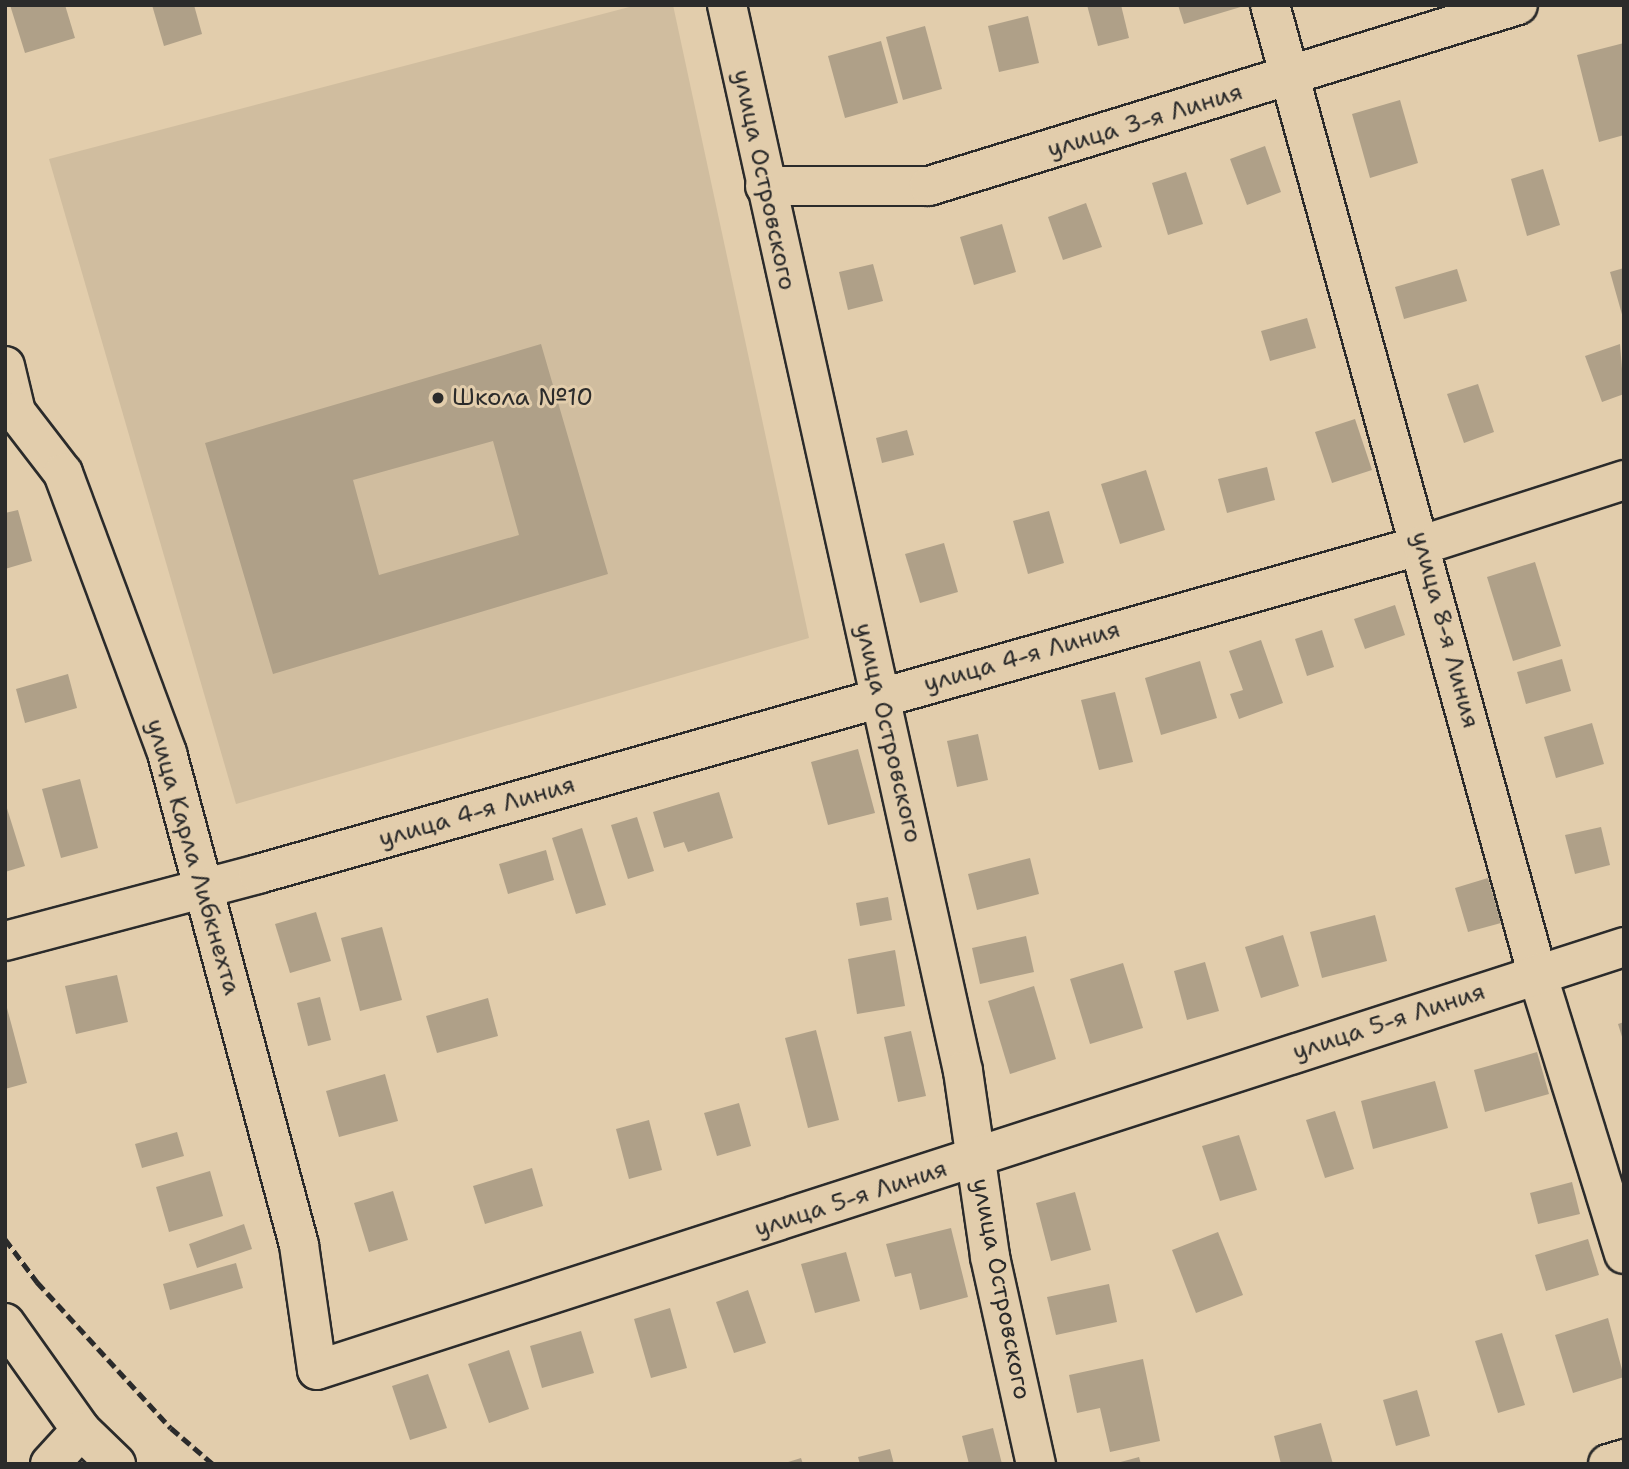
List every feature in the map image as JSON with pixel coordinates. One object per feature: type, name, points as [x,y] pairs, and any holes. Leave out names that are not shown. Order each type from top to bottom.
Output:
[{"type":"street","name":"улица Островского","points":[[727,5],[963,1071],[990,1257],[1036,1464]]},
{"type":"street","name":"улица 8-я Линия","points":[[1270,5],[1422,545],[1537,973],[1624,1254]]},
{"type":"street","name":"улица 3-я Линия","points":[[765,186],[929,186],[1518,5]]},
{"type":"street","name":"улица Карла Либкнехта","points":[[5,366],[11,413],[63,473],[167,753],[299,1245],[317,1370]]},
{"type":"street","name":"улица 4-я Линия","points":[[204,889],[1422,545],[1624,480]]},
{"type":"street","points":[[5,941],[204,889]]},
{"type":"street","name":"улица 5-я Линия","points":[[317,1370],[1624,947]]},
{"type":"street","points":[[5,1323],[81,1430],[116,1464]]},
{"type":"street","points":[[51,1464],[81,1430]]},
{"type":"street","points":[[1608,1464],[1624,1459]]},
{"type":"shaded area","name":"Школа №10","points":[[637,5],[673,5],[809,638],[236,804],[49,159]]},
{"type":"building","points":[[10,5],[65,5],[75,38],[25,53]]},
{"type":"building","points":[[152,5],[194,5],[202,34],[164,46]]},
{"type":"building","points":[[1087,5],[1121,5],[1129,38],[1098,46]]},
{"type":"building","points":[[1178,5],[1244,5],[1244,6],[1184,24]]},
{"type":"building","points":[[1028,16],[1039,63],[999,72],[988,26]]},
{"type":"building","points":[[925,26],[942,89],[903,100],[886,37]]},
{"type":"building","points":[[881,41],[898,103],[845,118],[828,56]]},
{"type":"building","points":[[1624,43],[1624,135],[1599,142],[1577,55]]},
{"type":"building","points":[[1400,100],[1418,163],[1370,178],[1352,114]]},
{"type":"building","points":[[1265,146],[1281,192],[1247,205],[1230,159]]},
{"type":"building","points":[[1543,169],[1560,225],[1527,236],[1511,179]]},
{"type":"building","points":[[1186,172],[1203,224],[1168,235],[1152,183]]},
{"type":"building","points":[[1086,203],[1102,247],[1063,260],[1048,217]]},
{"type":"building","points":[[1002,224],[1016,272],[974,285],[960,237]]},
{"type":"building","points":[[873,264],[883,301],[848,310],[839,272]]},
{"type":"building","points":[[1624,268],[1624,318],[1623,318],[1610,272]]},
{"type":"building","points":[[1457,269],[1467,301],[1404,319],[1395,287]]},
{"type":"building","points":[[1307,318],[1316,348],[1270,361],[1261,331]]},
{"type":"building","points":[[541,344],[608,574],[273,674],[205,443]],"holes":[[[493,441],[519,535],[379,575],[353,480]]]},
{"type":"building","points":[[1620,344],[1624,394],[1602,402],[1585,356]]},
{"type":"building","points":[[1478,384],[1494,432],[1464,443],[1447,394]]},
{"type":"building","points":[[1355,419],[1372,470],[1332,483],[1315,432]]},
{"type":"building","points":[[907,430],[914,455],[882,463],[876,438]]},
{"type":"building","points":[[1267,467],[1275,500],[1227,513],[1218,479]]},
{"type":"building","points":[[1146,470],[1165,530],[1120,544],[1101,484]]},
{"type":"building","points":[[18,510],[32,561],[5,569],[5,513]]},
{"type":"building","points":[[1049,511],[1064,563],[1028,574],[1013,521]]},
{"type":"building","points":[[944,543],[958,592],[920,603],[905,554]]},
{"type":"building","points":[[1535,562],[1561,646],[1513,661],[1487,577]]},
{"type":"building","points":[[1395,605],[1405,635],[1365,649],[1354,619]]},
{"type":"building","points":[[1322,630],[1334,667],[1307,676],[1295,639]]},
{"type":"building","points":[[1261,640],[1283,703],[1239,719],[1230,694],[1243,690],[1229,651]]},
{"type":"building","points":[[1562,659],[1571,691],[1526,704],[1517,672]]},
{"type":"building","points":[[1200,661],[1217,718],[1161,735],[1145,678]]},
{"type":"building","points":[[68,674],[77,708],[25,723],[16,689]]},
{"type":"building","points":[[1115,692],[1133,762],[1099,770],[1081,700]]},
{"type":"building","points":[[1592,723],[1604,764],[1556,778],[1544,737]]},
{"type":"building","points":[[978,734],[988,780],[957,787],[947,741]]},
{"type":"building","points":[[858,749],[875,813],[828,825],[811,762]]},
{"type":"building","points":[[80,779],[98,848],[61,858],[42,789]]},
{"type":"building","points":[[719,792],[733,838],[688,852],[684,842],[664,848],[653,812]]},
{"type":"building","points":[[5,802],[25,866],[5,872]]},
{"type":"building","points":[[637,817],[654,871],[628,879],[611,825]]},
{"type":"building","points":[[1601,827],[1610,865],[1575,874],[1565,835]]},
{"type":"building","points":[[582,828],[606,905],[576,914],[552,838]]},
{"type":"building","points":[[546,850],[554,880],[508,894],[499,864]]},
{"type":"building","points":[[1030,858],[1039,894],[977,910],[968,874]]},
{"type":"building","points":[[1488,878],[1501,923],[1468,932],[1455,888]]},
{"type":"building","points":[[888,897],[892,920],[860,926],[856,903]]},
{"type":"building","points":[[316,912],[331,961],[290,973],[275,924]]},
{"type":"building","points":[[1375,915],[1387,961],[1322,978],[1310,932]]},
{"type":"building","points":[[382,927],[402,1000],[360,1011],[341,938]]},
{"type":"building","points":[[1283,935],[1299,986],[1261,998],[1245,947]]},
{"type":"building","points":[[1026,936],[1034,972],[980,984],[972,948]]},
{"type":"building","points":[[895,950],[905,1006],[857,1014],[848,959]]},
{"type":"building","points":[[1205,962],[1219,1011],[1187,1020],[1174,971]]},
{"type":"building","points":[[1123,963],[1143,1028],[1090,1044],[1070,979]]},
{"type":"building","points":[[117,975],[128,1022],[76,1034],[65,986]]},
{"type":"building","points":[[1034,986],[1056,1059],[1010,1074],[988,1001]]},
{"type":"building","points":[[320,997],[331,1040],[308,1046],[297,1003]]},
{"type":"building","points":[[488,998],[498,1036],[437,1053],[426,1016]]},
{"type":"building","points":[[7,1008],[27,1083],[5,1089],[5,1009]]},
{"type":"building","points":[[1624,1022],[1624,1040],[1623,1040],[1618,1024]]},
{"type":"building","points":[[816,1030],[839,1120],[808,1128],[785,1038]]},
{"type":"building","points":[[911,1031],[926,1096],[898,1102],[884,1037]]},
{"type":"building","points":[[1537,1052],[1549,1094],[1485,1112],[1474,1070]]},
{"type":"building","points":[[385,1074],[398,1121],[339,1137],[326,1091]]},
{"type":"building","points":[[1435,1081],[1448,1128],[1373,1149],[1361,1101]]},
{"type":"building","points":[[739,1103],[751,1146],[717,1156],[704,1113]]},
{"type":"building","points":[[1335,1111],[1354,1169],[1325,1178],[1306,1120]]},
{"type":"building","points":[[649,1120],[662,1170],[629,1179],[616,1129]]},
{"type":"building","points":[[177,1132],[184,1156],[142,1168],[135,1144]]},
{"type":"building","points":[[1239,1135],[1257,1190],[1220,1201],[1202,1146]]},
{"type":"building","points":[[532,1168],[543,1206],[485,1224],[473,1186]]},
{"type":"building","points":[[210,1171],[223,1216],[169,1232],[156,1187]]},
{"type":"building","points":[[1572,1182],[1580,1214],[1538,1224],[1530,1193]]},
{"type":"building","points":[[393,1191],[408,1240],[369,1252],[354,1203]]},
{"type":"building","points":[[1075,1192],[1091,1250],[1051,1261],[1036,1203]]},
{"type":"building","points":[[244,1224],[252,1249],[197,1268],[189,1244]]},
{"type":"building","points":[[951,1228],[968,1297],[920,1310],[911,1273],[895,1277],[886,1244]]},
{"type":"building","points":[[1218,1232],[1243,1295],[1196,1313],[1172,1250]]},
{"type":"building","points":[[1588,1239],[1599,1275],[1546,1291],[1535,1255]]},
{"type":"building","points":[[846,1252],[860,1301],[815,1313],[801,1264]]},
{"type":"building","points":[[236,1263],[243,1288],[170,1310],[163,1284]]},
{"type":"building","points":[[1109,1284],[1117,1322],[1056,1335],[1047,1297]]},
{"type":"building","points":[[748,1290],[766,1343],[734,1353],[716,1302]]},
{"type":"building","points":[[670,1308],[687,1368],[651,1378],[634,1319]]},
{"type":"building","points":[[1608,1318],[1624,1377],[1573,1393],[1555,1335]]},
{"type":"building","points":[[581,1331],[594,1373],[542,1388],[530,1346]]},
{"type":"building","points":[[1502,1333],[1525,1405],[1498,1413],[1475,1341]]},
{"type":"building","points":[[509,1350],[529,1409],[489,1423],[468,1364]]},
{"type":"building","points":[[1143,1359],[1160,1441],[1110,1452],[1100,1408],[1077,1413],[1069,1375]]},
{"type":"building","points":[[428,1374],[447,1428],[410,1440],[392,1386]]},
{"type":"building","points":[[1417,1390],[1430,1436],[1396,1446],[1383,1400]]},
{"type":"building","points":[[1321,1423],[1333,1464],[1281,1464],[1274,1436]]},
{"type":"building","points":[[993,1428],[1002,1464],[969,1464],[962,1436]]},
{"type":"building","points":[[890,1449],[894,1464],[860,1464],[858,1457]]},
{"type":"building","points":[[1139,1457],[1141,1464],[1117,1464],[1117,1463]]},
{"type":"building","points":[[801,1458],[803,1464],[785,1464],[785,1463]]},
{"type":"railway","points":[[5,1239],[37,1282],[171,1428],[213,1464]]},
{"type":"place","name":"Школа №10","points":[[438,398]]}]
